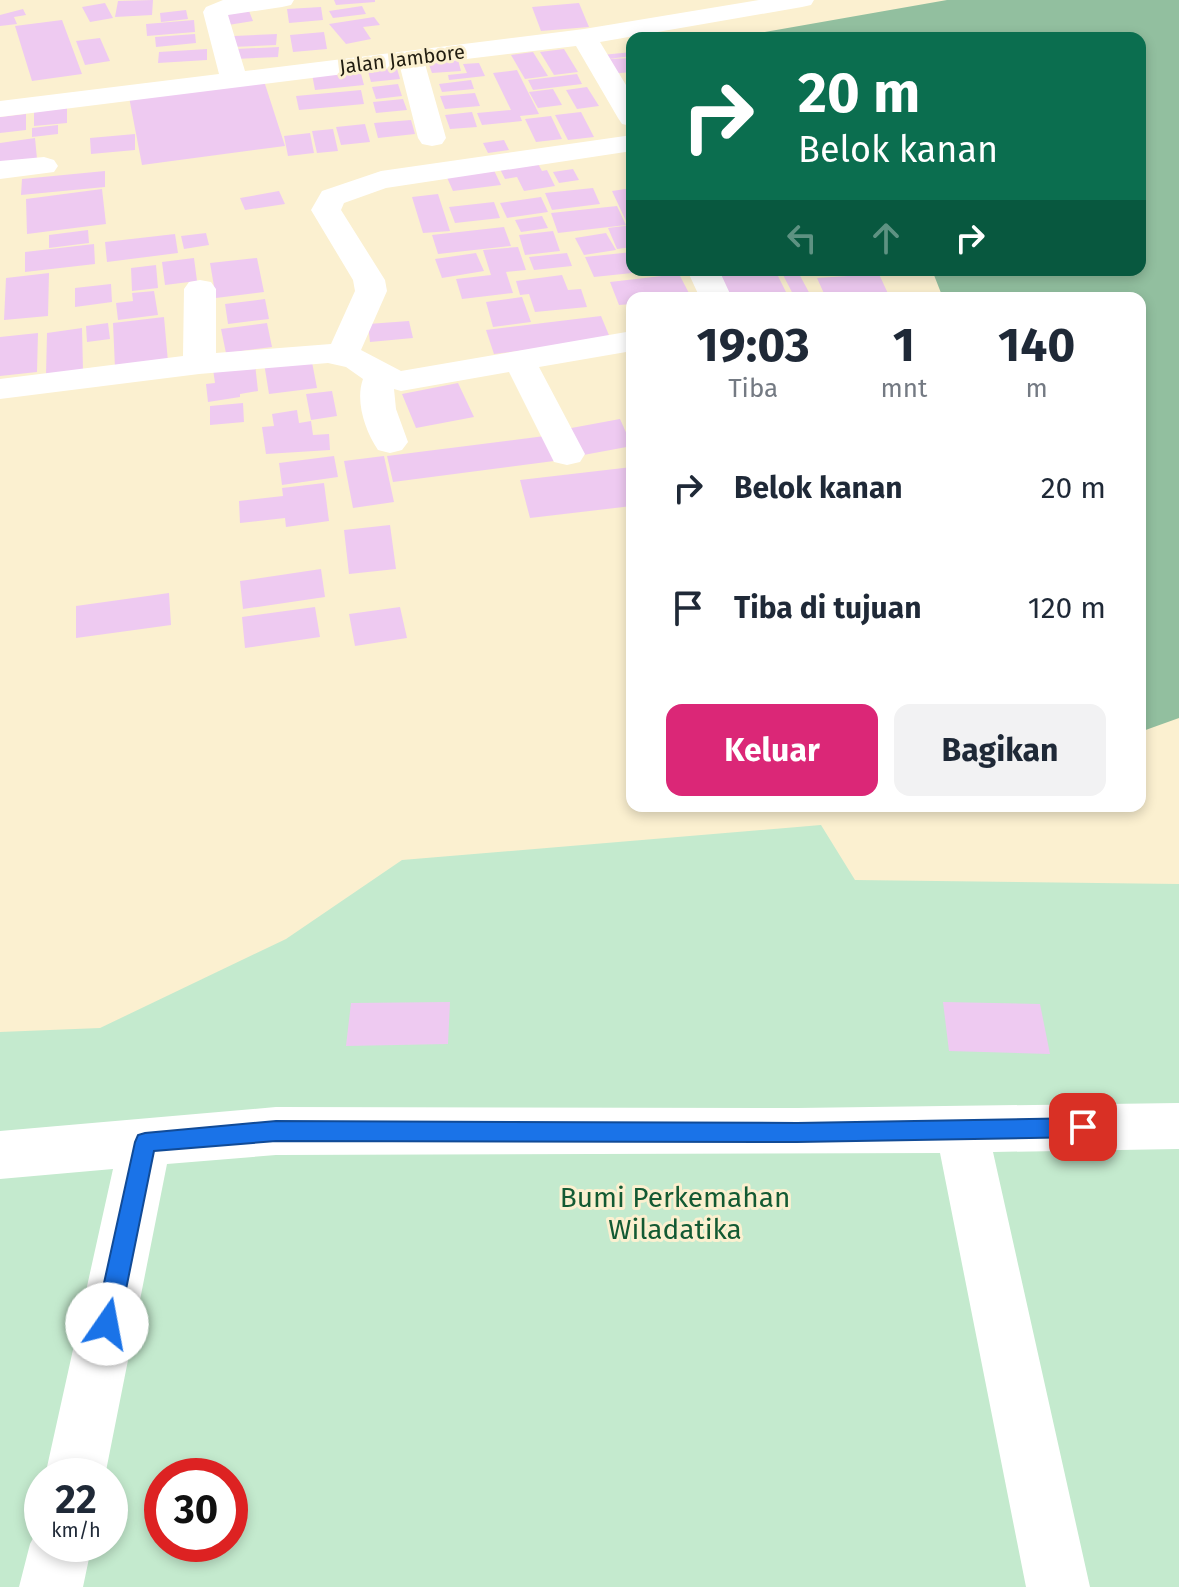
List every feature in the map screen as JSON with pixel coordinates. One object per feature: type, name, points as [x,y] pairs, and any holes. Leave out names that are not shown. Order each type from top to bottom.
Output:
[{"type":"street","points":[[234,80],[215,12],[228,6],[282,0]]},
{"type":"street","name":"Jalan Jambore","points":[[0,109],[410,58],[501,58],[723,6],[802,0]]},
{"type":"street","points":[[584,37],[626,108]]},
{"type":"street","points":[[410,58],[432,138]]},
{"type":"street","points":[[343,354],[371,291],[369,280],[326,210],[332,197],[347,190],[404,176],[626,144]]},
{"type":"street","points":[[0,170],[44,166]]},
{"type":"street","points":[[199,364],[200,289]]},
{"type":"street","points":[[0,389],[199,364],[343,354],[374,368],[381,376],[401,381],[626,342]]},
{"type":"street","points":[[519,360],[567,454]]},
{"type":"street","points":[[381,376],[376,387],[377,401],[390,442]]},
{"type":"street","points":[[0,1155],[276,1131],[797,1132],[1179,1126]]},
{"type":"street","points":[[961,1128],[1058,1587]]},
{"type":"street","points":[[79,1458],[145,1142]]},
{"type":"street","points":[[51,1587],[57,1562]]},
{"type":"green space","points":[[947,0],[1179,0],[1179,718],[1146,730],[1146,292],[941,292],[934,276],[1146,276],[1146,32],[765,32]]},
{"type":"green space","name":"Bumi Perkemahan Wiladatika","points":[[821,825],[855,880],[1179,884],[1179,1587],[0,1587],[0,1032],[100,1028],[286,939],[402,860]]},
{"type":"building","points":[[153,0],[152,15],[115,17],[118,1]]},
{"type":"building","points":[[334,0],[375,0],[375,2],[336,5]]},
{"type":"building","points":[[105,3],[113,18],[90,22],[82,7]]},
{"type":"building","points":[[579,3],[589,27],[541,31],[532,7]]},
{"type":"building","points":[[362,6],[366,14],[333,18],[329,11]]},
{"type":"building","points":[[321,7],[323,20],[289,23],[287,9]]},
{"type":"building","points":[[23,9],[26,15],[14,17],[17,24],[0,26],[0,15]]},
{"type":"building","points":[[186,10],[188,19],[161,22],[160,13]]},
{"type":"building","points":[[249,11],[253,21],[222,26],[218,16]]},
{"type":"building","points":[[374,17],[380,25],[363,27],[371,39],[346,44],[329,24]]},
{"type":"building","points":[[62,20],[82,74],[32,81],[15,26]]},
{"type":"building","points":[[194,20],[195,32],[147,36],[146,24]]},
{"type":"building","points":[[324,32],[327,49],[293,52],[290,35]]},
{"type":"building","points":[[195,34],[196,43],[156,47],[155,37]]},
{"type":"building","points":[[277,34],[276,45],[232,47],[234,36]]},
{"type":"building","points":[[100,38],[110,61],[85,65],[76,41]]},
{"type":"building","points":[[279,47],[278,57],[235,59],[235,49]]},
{"type":"building","points":[[207,49],[207,60],[158,63],[159,52]]},
{"type":"building","points":[[564,49],[578,72],[554,75],[540,52]]},
{"type":"building","points":[[533,52],[548,76],[525,79],[511,55]]},
{"type":"building","points":[[626,53],[626,57],[608,59],[626,58],[626,73],[609,74],[602,55]]},
{"type":"building","points":[[458,60],[461,71],[432,73],[428,62]]},
{"type":"building","points":[[479,63],[485,76],[449,80],[448,75],[467,73],[463,64]]},
{"type":"building","points":[[396,65],[400,79],[371,82],[367,68]]},
{"type":"building","points":[[360,70],[364,85],[315,90],[312,74]]},
{"type":"building","points":[[517,70],[539,114],[520,116],[522,121],[482,125],[477,113],[511,110],[493,73]]},
{"type":"building","points":[[577,74],[582,84],[533,90],[528,80]]},
{"type":"building","points":[[471,80],[474,89],[442,92],[439,84]]},
{"type":"building","points":[[264,81],[285,146],[142,165],[129,97]]},
{"type":"building","points":[[398,84],[402,96],[376,99],[372,87]]},
{"type":"building","points":[[587,87],[599,106],[577,109],[566,90]]},
{"type":"building","points":[[553,89],[562,105],[538,108],[529,92]]},
{"type":"building","points":[[361,90],[364,104],[299,110],[296,96]]},
{"type":"building","points":[[475,93],[480,106],[445,109],[440,96]]},
{"type":"building","points":[[403,99],[407,110],[376,113],[373,102]]},
{"type":"building","points":[[67,108],[67,123],[34,126],[34,112]]},
{"type":"building","points":[[472,112],[477,127],[450,129],[445,115]]},
{"type":"building","points":[[581,112],[594,137],[568,140],[555,115]]},
{"type":"building","points":[[26,114],[26,130],[0,133],[0,117]]},
{"type":"building","points":[[551,116],[562,139],[536,142],[525,119]]},
{"type":"building","points":[[411,120],[415,134],[378,138],[374,123]]},
{"type":"building","points":[[365,124],[370,142],[341,145],[336,127]]},
{"type":"building","points":[[58,125],[58,134],[32,137],[32,128]]},
{"type":"building","points":[[333,129],[338,151],[317,153],[312,131]]},
{"type":"building","points":[[310,133],[314,153],[288,156],[284,136]]},
{"type":"building","points":[[135,134],[135,150],[91,154],[90,138]]},
{"type":"building","points":[[35,138],[37,159],[0,163],[0,143]]},
{"type":"building","points":[[504,140],[509,150],[488,153],[483,143]]},
{"type":"building","points":[[537,162],[542,171],[547,170],[555,186],[524,191],[517,177],[505,179],[499,167]]},
{"type":"building","points":[[492,166],[501,185],[453,191],[445,173]]},
{"type":"building","points":[[573,169],[579,180],[559,183],[553,172]]},
{"type":"building","points":[[105,171],[105,187],[21,195],[22,179]]},
{"type":"building","points":[[593,188],[600,204],[552,210],[545,193]]},
{"type":"building","points":[[102,189],[106,224],[27,234],[26,199]]},
{"type":"building","points":[[626,189],[626,221],[612,191]]},
{"type":"building","points":[[279,191],[285,204],[245,210],[240,198]]},
{"type":"building","points":[[438,194],[450,231],[423,233],[412,197]]},
{"type":"building","points":[[541,197],[548,212],[507,218],[500,203]]},
{"type":"building","points":[[494,202],[500,218],[455,223],[449,207]]},
{"type":"building","points":[[617,206],[626,225],[558,233],[551,213]]},
{"type":"building","points":[[542,216],[548,228],[521,232],[515,220]]},
{"type":"building","points":[[626,226],[626,248],[617,249],[608,228]]},
{"type":"building","points":[[504,227],[511,246],[438,254],[432,235]]},
{"type":"building","points":[[88,230],[89,243],[49,248],[49,235]]},
{"type":"building","points":[[553,231],[560,251],[525,255],[519,235]]},
{"type":"building","points":[[206,233],[209,245],[184,249],[181,236]]},
{"type":"building","points":[[606,233],[616,250],[584,255],[575,238]]},
{"type":"building","points":[[175,234],[178,253],[107,262],[105,242]]},
{"type":"building","points":[[94,244],[95,264],[25,272],[25,252]]},
{"type":"building","points":[[518,247],[526,270],[506,272],[513,293],[462,299],[456,279],[491,275],[483,250]]},
{"type":"building","points":[[476,253],[484,271],[442,278],[435,259]]},
{"type":"building","points":[[567,253],[572,266],[534,270],[529,257]]},
{"type":"building","points":[[626,253],[626,274],[594,277],[585,257]]},
{"type":"building","points":[[194,258],[197,281],[165,285],[162,262]]},
{"type":"building","points":[[257,258],[264,292],[216,298],[210,263]]},
{"type":"building","points":[[156,265],[158,288],[132,291],[131,268]]},
{"type":"building","points":[[49,273],[48,316],[4,320],[6,278]]},
{"type":"building","points":[[562,275],[568,290],[581,289],[587,307],[535,312],[529,294],[520,295],[516,281]]},
{"type":"building","points":[[680,276],[688,292],[626,292],[626,304],[619,305],[610,282]]},
{"type":"building","points":[[713,276],[778,276],[786,292],[720,292]]},
{"type":"building","points":[[784,276],[800,276],[809,292],[792,292]]},
{"type":"building","points":[[880,276],[887,292],[823,292],[817,278]]},
{"type":"building","points":[[111,284],[112,302],[75,307],[75,288]]},
{"type":"building","points":[[154,291],[158,315],[118,320],[116,303],[133,301],[132,293]]},
{"type":"building","points":[[522,297],[531,322],[493,327],[486,302]]},
{"type":"building","points":[[265,299],[269,319],[228,324],[225,304]]},
{"type":"building","points":[[601,316],[611,340],[494,354],[486,330]]},
{"type":"building","points":[[164,317],[168,362],[115,368],[113,323]]},
{"type":"building","points":[[409,321],[413,338],[370,342],[368,324]]},
{"type":"building","points":[[108,323],[110,339],[87,342],[86,326]]},
{"type":"building","points":[[267,323],[272,347],[226,353],[221,329]]},
{"type":"building","points":[[82,328],[83,371],[46,375],[47,333]]},
{"type":"building","points":[[38,333],[37,372],[0,376],[0,337]]},
{"type":"building","points":[[311,357],[317,388],[269,394],[264,363]]},
{"type":"building","points":[[255,364],[258,391],[208,402],[206,384],[215,383],[213,369]]},
{"type":"building","points":[[458,383],[474,417],[416,428],[402,394]]},
{"type":"building","points":[[332,391],[337,416],[311,420],[306,394]]},
{"type":"building","points":[[243,403],[244,422],[210,425],[210,406]]},
{"type":"building","points":[[297,410],[299,423],[311,421],[313,435],[329,434],[330,450],[266,454],[262,427],[274,426],[272,414]]},
{"type":"building","points":[[620,419],[626,432],[626,447],[578,456],[566,429]]},
{"type":"building","points":[[545,436],[554,461],[393,482],[387,456]]},
{"type":"building","points":[[334,456],[338,477],[282,485],[279,463]]},
{"type":"building","points":[[384,456],[394,502],[353,508],[344,461]]},
{"type":"building","points":[[626,468],[626,507],[530,518],[520,480]]},
{"type":"building","points":[[324,483],[329,521],[286,527],[285,518],[240,523],[239,501],[283,496],[282,488]]},
{"type":"building","points":[[390,525],[396,569],[349,574],[344,530]]},
{"type":"building","points":[[321,569],[325,597],[243,609],[240,581]]},
{"type":"building","points":[[169,593],[171,625],[76,638],[76,606]]},
{"type":"building","points":[[315,607],[320,637],[245,648],[242,617]]},
{"type":"building","points":[[400,607],[407,638],[355,646],[349,614]]},
{"type":"building","points":[[450,1002],[448,1044],[346,1046],[351,1003]]},
{"type":"building","points":[[943,1002],[1040,1004],[1050,1054],[949,1051]]},
{"type":"route","points":[[107,1324],[145,1142],[276,1131],[797,1132],[1083,1127]]}]
